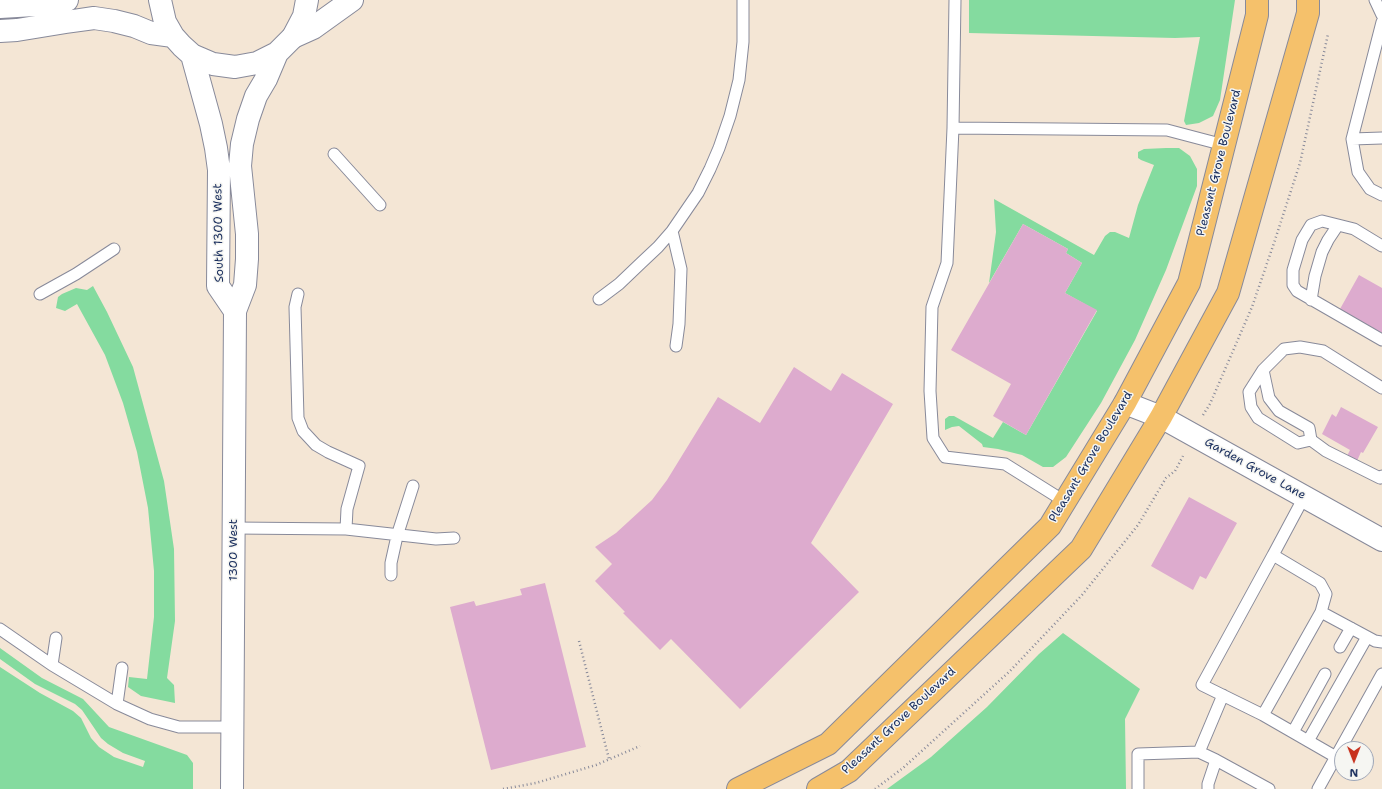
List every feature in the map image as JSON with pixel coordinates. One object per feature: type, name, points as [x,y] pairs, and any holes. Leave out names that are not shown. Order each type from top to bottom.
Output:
[{"type":"main road","name":"Pleasant Grove Boulevard","points":[[738,789],[828,744],[1050,526],[1125,403],[1189,283],[1257,15],[1257,0]]},
{"type":"main road","name":"Pleasant Grove Boulevard","points":[[818,789],[849,771],[1081,549],[1162,417],[1228,293],[1308,13],[1308,0]]},
{"type":"street","points":[[0,7],[51,4],[67,0]]},
{"type":"street","points":[[160,0],[165,22],[173,36],[192,55],[212,64],[235,67],[257,64],[277,53],[293,37],[304,16],[307,0]]},
{"type":"street","points":[[293,37],[313,28],[352,0]]},
{"type":"street","points":[[0,31],[94,18],[134,26],[151,33],[173,36]]},
{"type":"street","name":"South 1300 West","points":[[235,311],[244,285],[247,260],[247,234],[240,166],[242,144],[248,119],[256,96],[266,79],[277,53]]},
{"type":"street","name":"South 1300 West","points":[[192,55],[211,124],[219,170],[218,286],[235,311]]},
{"type":"street","name":"1300 West","points":[[232,789],[235,311]]},
{"type":"street","name":"Garden Grove Lane","points":[[1125,403],[1162,417],[1382,540]]},
{"type":"lane","points":[[600,299],[619,284],[658,247],[698,193],[710,170],[720,148],[739,80],[743,42],[743,0]]},
{"type":"lane","points":[[955,0],[954,128],[947,263],[932,307],[930,391],[933,438],[945,457],[1005,464],[1064,501]]},
{"type":"lane","points":[[1375,0],[1382,15]]},
{"type":"lane","points":[[1382,22],[1352,139],[1358,172],[1370,189],[1382,195]]},
{"type":"lane","points":[[954,128],[1167,130],[1224,145]]},
{"type":"lane","points":[[1352,139],[1382,138]]},
{"type":"lane","points":[[334,154],[380,205]]},
{"type":"lane","points":[[1382,246],[1354,229],[1322,221],[1311,225],[1302,240],[1292,270],[1293,284],[1297,291],[1382,340]]},
{"type":"lane","points":[[1311,300],[1315,276],[1322,252],[1338,225]]},
{"type":"lane","points":[[672,230],[681,269],[679,324],[676,346]]},
{"type":"lane","points":[[40,294],[76,274],[114,249]]},
{"type":"lane","points":[[298,294],[295,307],[298,418],[304,431],[316,444],[328,452],[360,466],[348,509],[346,529]]},
{"type":"lane","points":[[1311,440],[1298,443],[1258,418],[1251,407],[1249,392],[1263,370],[1284,349],[1300,347],[1323,351],[1382,388]]},
{"type":"lane","points":[[1263,370],[1269,398],[1279,411],[1309,428],[1311,440],[1326,451],[1380,478],[1382,476]]},
{"type":"lane","points":[[391,575],[391,563],[413,486]]},
{"type":"lane","points":[[1304,496],[1202,685],[1263,715],[1334,756]]},
{"type":"lane","points":[[234,528],[346,529],[398,536],[436,539],[454,538]]},
{"type":"lane","points":[[1263,715],[1321,612],[1326,594],[1320,583],[1273,555]]},
{"type":"lane","points":[[1321,612],[1375,641],[1382,642]]},
{"type":"lane","points":[[1340,647],[1351,628]]},
{"type":"lane","points":[[0,629],[52,665],[117,704],[150,719],[179,726],[232,727]]},
{"type":"lane","points":[[1308,741],[1367,637]]},
{"type":"lane","points":[[52,665],[56,638]]},
{"type":"lane","points":[[117,704],[122,668]]},
{"type":"lane","points":[[1293,732],[1325,674]]},
{"type":"lane","points":[[1345,741],[1382,674]]},
{"type":"lane","points":[[1199,752],[1223,695]]},
{"type":"lane","points":[[1138,789],[1138,754],[1199,752],[1269,789]]},
{"type":"lane","points":[[1208,789],[1208,784],[1216,760]]},
{"type":"lane","points":[[1318,789],[1334,761]]},
{"type":"path","points":[[1205,411],[1210,404],[1252,307],[1300,163],[1328,33]]},
{"type":"path","points":[[875,789],[903,768],[1010,671],[1077,600],[1138,525],[1166,478],[1175,472],[1180,462]]},
{"type":"path","points":[[578,641],[609,759]]},
{"type":"path","points":[[503,789],[542,781],[596,765],[640,746]]},
{"type":"green space","points":[[969,0],[1235,0],[1220,100],[1213,116],[1199,123],[1186,125],[1184,121],[1200,37],[1175,38],[969,33]]},
{"type":"green space","points":[[1179,148],[1190,156],[1197,169],[1197,186],[1166,270],[1135,340],[1101,403],[1066,457],[1053,467],[1043,467],[1022,455],[983,447],[982,444],[959,426],[945,430],[945,419],[949,416],[954,416],[993,438],[1003,422],[1026,435],[1097,311],[1065,293],[1082,263],[1066,253],[1068,249],[1023,224],[989,283],[996,232],[994,199],[1094,255],[1105,236],[1110,232],[1115,232],[1129,238],[1138,205],[1154,165],[1138,158],[1138,152],[1144,149]]},
{"type":"green space","points":[[93,286],[133,367],[164,481],[174,549],[175,621],[167,678],[174,685],[175,703],[141,696],[128,687],[129,677],[147,679],[154,617],[154,571],[148,508],[137,452],[123,403],[105,355],[77,304],[65,311],[56,308],[58,297],[62,294],[76,288],[87,290]]},
{"type":"green space","points":[[1063,633],[1140,689],[1125,719],[1126,789],[887,789],[931,757],[987,707],[1039,654]]},
{"type":"green space","points":[[0,648],[42,678],[83,699],[109,727],[187,755],[193,763],[193,789],[0,789],[0,667],[40,693],[73,711],[81,718],[91,738],[99,747],[114,757],[143,767],[145,761],[123,753],[108,744],[101,738],[82,710],[75,704],[35,684],[0,659]]},
{"type":"building","points":[[1023,224],[1068,249],[1066,253],[1082,263],[1065,293],[1097,310],[1026,435],[993,416],[1011,384],[951,350]]},
{"type":"building","points":[[1359,275],[1382,288],[1382,333],[1340,309]]},
{"type":"building","points":[[794,367],[831,391],[842,373],[893,404],[811,543],[859,592],[740,709],[671,639],[660,650],[623,613],[625,612],[595,581],[612,564],[595,547],[616,533],[652,500],[667,480],[718,397],[760,423]]},
{"type":"building","points":[[1341,407],[1378,427],[1363,453],[1361,452],[1357,461],[1347,456],[1350,450],[1322,434],[1332,414],[1336,417]]},
{"type":"building","points":[[1189,497],[1237,523],[1206,579],[1200,576],[1193,590],[1151,566]]},
{"type":"building","points":[[545,583],[586,747],[491,770],[450,607],[474,601],[476,606],[522,595],[520,589]]}]
